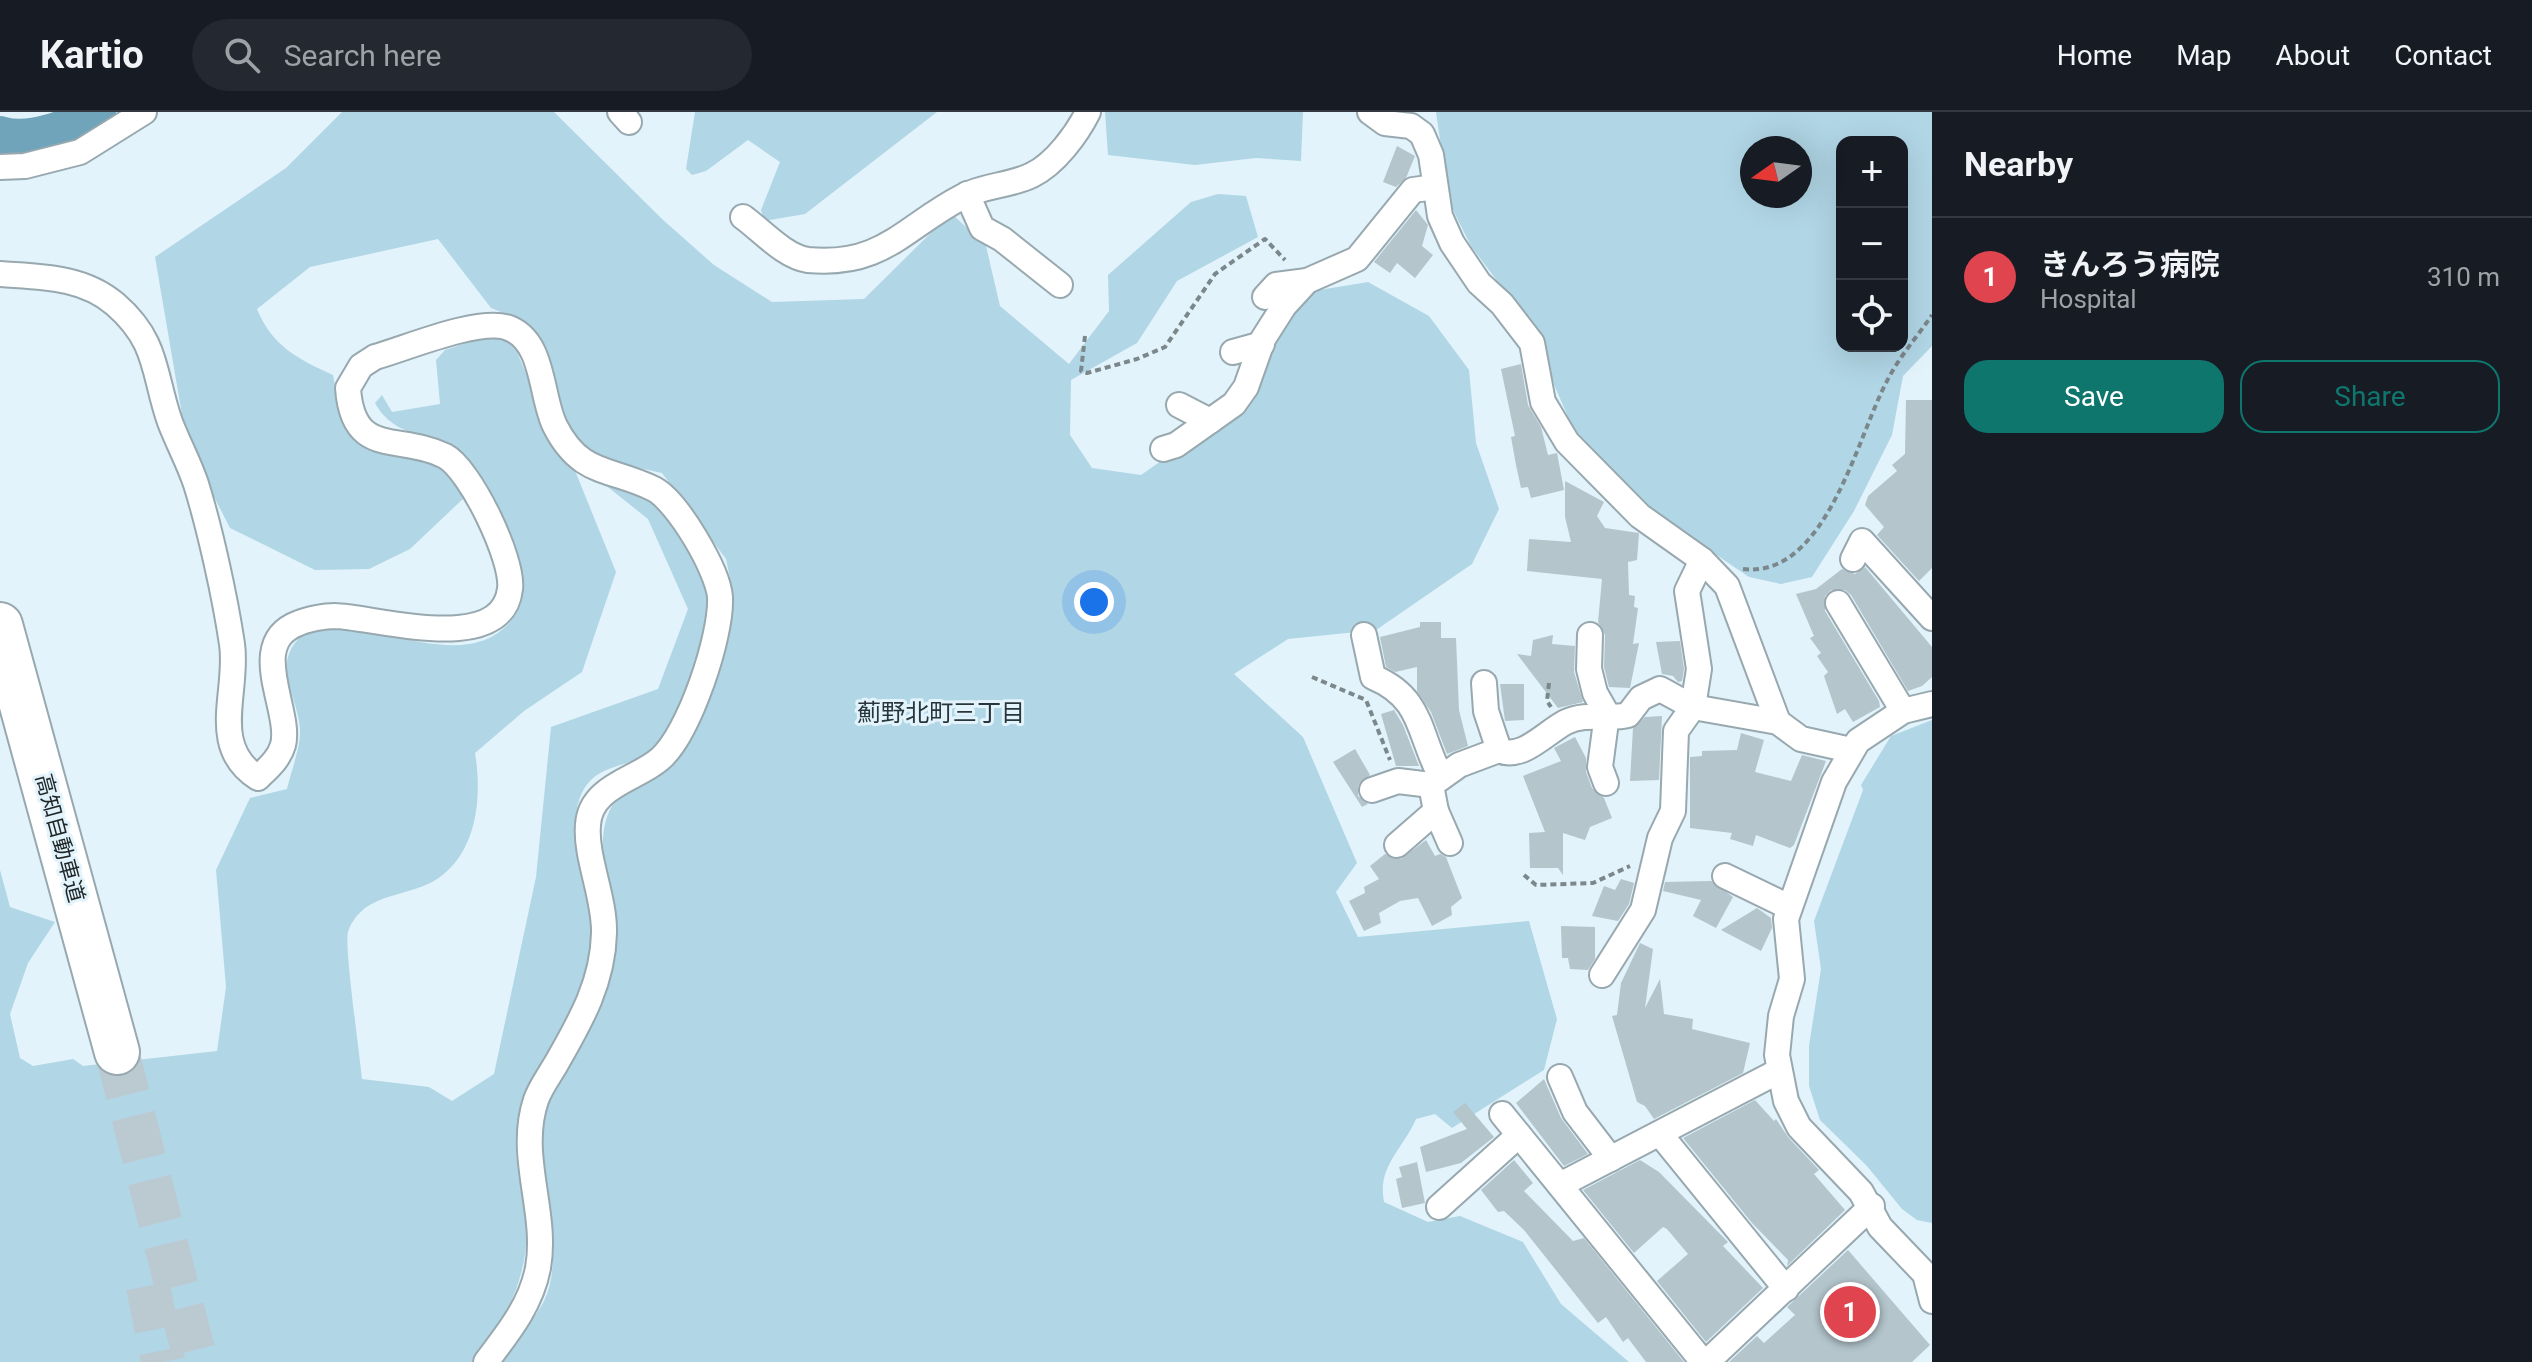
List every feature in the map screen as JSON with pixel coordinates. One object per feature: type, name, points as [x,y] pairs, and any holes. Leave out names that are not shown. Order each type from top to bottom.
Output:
[{"type":"highway","name":"高知自動車道","points":[[0,625],[107,1054],[0,688]]},
{"type":"street","points":[[0,167],[25,166],[80,152],[144,112]]},
{"type":"street","points":[[743,217],[794,255],[806,260],[842,259],[881,251],[967,194],[1033,175],[1079,130],[1088,112]]},
{"type":"street","points":[[1370,112],[1385,123],[1411,126],[1422,134],[1431,155],[1440,216],[1452,243],[1479,283],[1502,304],[1532,343],[1543,402],[1567,442],[1640,516],[1702,560],[1727,586],[1778,722]]},
{"type":"street","points":[[1265,297],[1276,285],[1307,281],[1357,259],[1413,190],[1435,187]]},
{"type":"street","points":[[967,194],[982,228],[1002,239],[1060,285]]},
{"type":"street","points":[[0,274],[81,284],[114,303],[150,350],[169,419],[196,484],[232,645],[228,721],[233,750],[243,768],[258,778],[278,758],[284,742],[284,724],[272,677],[273,658],[289,628],[333,616],[430,630],[465,628],[488,620],[502,606],[510,589],[492,523],[454,462],[433,452],[382,441],[360,430],[353,415],[348,388],[361,366],[375,357],[486,325],[507,327],[519,334],[535,357],[554,423],[576,457],[600,471],[657,490],[695,537],[709,561],[720,592],[717,625],[681,729],[658,761],[609,788],[594,806],[587,825],[604,931],[601,960],[588,1007],[536,1098],[527,1148],[539,1264],[517,1320],[486,1362]]},
{"type":"street","points":[[1163,449],[1176,445],[1242,397],[1262,344],[1284,306],[1307,281]]},
{"type":"street","points":[[1233,352],[1262,344]]},
{"type":"street","points":[[1179,405],[1210,421]]},
{"type":"street","points":[[1853,559],[1862,541],[1932,618]]},
{"type":"street","points":[[1602,975],[1643,910],[1660,838],[1673,811],[1676,731],[1693,707],[1699,669],[1687,591],[1702,560]]},
{"type":"street","points":[[1838,603],[1903,711]]},
{"type":"street","points":[[1364,635],[1373,677],[1396,687],[1410,703],[1436,780],[1436,811],[1450,843]]},
{"type":"street","points":[[1590,635],[1589,669],[1595,693],[1607,714],[1600,767],[1606,783]]},
{"type":"street","points":[[1484,683],[1486,711],[1499,750],[1506,754],[1521,751],[1568,721],[1607,714],[1628,715],[1641,698],[1660,689],[1693,707],[1778,722],[1801,739],[1851,750]]},
{"type":"street","points":[[1932,704],[1903,711],[1851,750],[1834,782],[1789,907],[1786,943],[1792,979],[1778,1038],[1779,1071],[1786,1101],[1799,1127],[1872,1206],[1880,1227],[1928,1272],[1932,1301]]},
{"type":"street","points":[[1372,790],[1398,781],[1436,780],[1499,750]]},
{"type":"street","points":[[1397,845],[1436,811]]},
{"type":"street","points":[[1725,876],[1789,907]]},
{"type":"street","points":[[1560,1185],[1779,1071]]},
{"type":"street","points":[[1560,1077],[1575,1112],[1611,1159]]},
{"type":"street","points":[[1502,1114],[1705,1362],[1872,1206]]},
{"type":"street","points":[[1660,1134],[1786,1289]]},
{"type":"street","points":[[1439,1207],[1519,1135]]},
{"type":"path","points":[[1085,336],[1081,371],[1087,373],[1137,359],[1165,347],[1215,274],[1265,239],[1307,281]]},
{"type":"path","points":[[1702,560],[1748,570],[1763,568],[1801,549],[1811,539],[1835,501],[1887,380],[1932,315]]},
{"type":"path","points":[[1312,677],[1366,700],[1398,781]]},
{"type":"path","points":[[1524,875],[1536,885],[1593,883],[1616,876],[1634,864]]},
{"type":"shaded area","points":[[342,112],[554,112],[662,219],[714,265],[772,302],[864,299],[951,213],[986,246],[1000,306],[1069,364],[1109,311],[1108,275],[1191,202],[1218,194],[1246,196],[1258,237],[1177,281],[1137,343],[1071,380],[1070,435],[1092,468],[1141,475],[1213,425],[1307,292],[1368,282],[1429,316],[1469,370],[1476,443],[1499,509],[1472,564],[1376,630],[1288,639],[1234,674],[1303,737],[1357,863],[1336,892],[1358,937],[1529,921],[1557,1019],[1544,1070],[1452,1128],[1435,1114],[1416,1119],[1387,1168],[1384,1202],[1428,1222],[1460,1216],[1523,1242],[1561,1304],[1629,1362],[496,1362],[539,1310],[550,1285],[553,1251],[538,1137],[563,1068],[613,961],[615,936],[603,856],[607,818],[615,801],[685,743],[729,627],[734,598],[726,559],[662,473],[598,459],[585,448],[565,419],[535,336],[518,319],[491,308],[438,239],[310,267],[257,309],[278,342],[308,363],[333,375],[346,423],[360,442],[383,454],[424,459],[442,465],[466,496],[410,549],[369,569],[315,570],[230,528],[187,444],[155,257],[286,168]]},
{"type":"shaded area","points":[[695,112],[937,112],[805,214],[764,221],[761,210],[780,162],[748,140],[706,171],[692,175],[686,169]]},
{"type":"shaded area","points":[[1105,112],[1303,112],[1301,161],[1256,158],[1195,165],[1108,155]]},
{"type":"shaded area","points":[[1436,112],[1932,112],[1932,346],[1903,376],[1892,435],[1854,511],[1812,577],[1781,584],[1749,577],[1649,509],[1601,466],[1572,426],[1525,318],[1471,246],[1449,202]]},
{"type":"shaded area","points":[[487,336],[508,342],[517,352],[553,439],[576,473],[616,572],[582,672],[524,711],[475,753],[478,786],[474,820],[470,837],[453,865],[428,884],[376,902],[355,918],[347,941],[362,1079],[429,1087],[452,1101],[494,1074],[536,877],[551,727],[658,689],[688,609],[648,519],[604,484],[649,501],[664,514],[684,538],[699,566],[705,580],[709,609],[692,681],[667,734],[647,754],[599,774],[581,795],[575,828],[591,905],[589,964],[570,1011],[533,1080],[517,1128],[518,1173],[527,1238],[520,1276],[506,1312],[475,1362],[0,1362],[0,870],[10,907],[55,922],[28,963],[10,1014],[20,1058],[33,1066],[73,1059],[83,1066],[217,1051],[226,987],[216,870],[250,798],[287,789],[300,736],[287,671],[287,659],[292,648],[300,637],[318,628],[342,627],[430,644],[460,645],[486,639],[509,623],[520,603],[522,582],[515,554],[499,512],[478,473],[460,452],[396,425],[375,403],[382,395],[392,412],[440,404],[436,360],[445,350]]},
{"type":"shaded area","points":[[1932,720],[1932,1223],[1917,1220],[1902,1209],[1867,1166],[1820,1120],[1809,1086],[1809,1046],[1821,969],[1814,921],[1863,790],[1861,785],[1891,736]]},
{"type":"building","points":[[1397,146],[1415,156],[1406,178],[1396,187],[1383,182]]},
{"type":"building","points":[[1416,210],[1428,225],[1422,246],[1433,255],[1415,278],[1397,263],[1390,273],[1374,262]]},
{"type":"building","points":[[1521,364],[1528,405],[1541,427],[1548,455],[1557,453],[1564,490],[1531,498],[1528,487],[1521,488],[1511,437],[1515,436],[1501,369]]},
{"type":"building","points":[[1906,400],[1932,400],[1932,568],[1919,581],[1877,535],[1884,527],[1865,505],[1868,496],[1897,471],[1892,465],[1905,454]]},
{"type":"building","points":[[1565,481],[1604,502],[1597,516],[1605,528],[1639,533],[1637,560],[1628,562],[1629,595],[1635,596],[1634,607],[1638,608],[1633,644],[1639,643],[1630,688],[1609,687],[1604,667],[1605,635],[1598,622],[1602,579],[1527,571],[1529,539],[1571,542],[1565,517]]},
{"type":"building","points":[[1865,567],[1932,647],[1932,677],[1922,686],[1908,691],[1851,595],[1845,590],[1831,590],[1825,596],[1825,611],[1880,707],[1853,722],[1845,709],[1837,714],[1824,676],[1828,672],[1817,656],[1821,653],[1810,638],[1814,636],[1796,594],[1816,589],[1842,569],[1855,574]]},
{"type":"building","points":[[1420,622],[1441,622],[1441,638],[1456,638],[1459,710],[1468,746],[1447,754],[1431,712],[1417,691],[1417,667],[1395,672],[1386,667],[1380,637],[1420,627]]},
{"type":"building","points":[[1553,635],[1552,644],[1575,646],[1574,672],[1583,702],[1558,708],[1517,654],[1531,656],[1533,640]]},
{"type":"building","points":[[1680,641],[1684,669],[1682,681],[1678,682],[1673,676],[1662,674],[1656,642]]},
{"type":"building","points":[[1500,684],[1524,684],[1524,720],[1505,721]]},
{"type":"building","points":[[1394,710],[1419,766],[1396,766],[1381,714]]},
{"type":"building","points":[[1662,716],[1659,780],[1630,781],[1633,728],[1645,717]]},
{"type":"building","points":[[1741,733],[1764,740],[1755,772],[1791,781],[1802,755],[1826,761],[1794,845],[1790,848],[1756,835],[1753,846],[1730,839],[1732,833],[1690,828],[1690,757],[1702,756],[1702,751],[1737,750]]},
{"type":"building","points":[[1575,737],[1586,758],[1586,772],[1592,788],[1604,798],[1612,818],[1590,827],[1585,840],[1563,833],[1563,875],[1558,868],[1530,868],[1529,833],[1545,832],[1523,776],[1561,761],[1554,748]]},
{"type":"building","points":[[1355,749],[1370,775],[1358,786],[1358,796],[1368,804],[1362,807],[1333,762]]},
{"type":"building","points":[[1426,840],[1435,856],[1440,854],[1446,857],[1462,898],[1451,907],[1452,915],[1432,926],[1418,898],[1400,901],[1379,913],[1381,923],[1364,931],[1349,901],[1365,893],[1364,887],[1379,879],[1370,866],[1385,854],[1401,859]]},
{"type":"building","points":[[1621,879],[1634,883],[1629,904],[1618,921],[1592,916],[1604,886],[1615,890]]},
{"type":"building","points":[[1711,881],[1733,897],[1716,928],[1693,916],[1701,900],[1663,891],[1665,882]]},
{"type":"building","points":[[1757,908],[1771,918],[1772,928],[1761,951],[1721,930]]},
{"type":"building","points":[[1561,926],[1595,927],[1595,959],[1588,970],[1570,969],[1568,958],[1562,958]]},
{"type":"building","points":[[1640,943],[1653,949],[1645,1008],[1660,979],[1664,1014],[1693,1019],[1692,1029],[1750,1043],[1743,1073],[1654,1119],[1645,1106],[1637,1102],[1612,1016],[1617,1015],[1621,983]]},
{"type":"building","points":[[1544,1079],[1561,1118],[1588,1154],[1564,1166],[1516,1103]]},
{"type":"building","points":[[1755,1100],[1774,1121],[1776,1119],[1788,1137],[1819,1170],[1814,1174],[1845,1210],[1787,1266],[1788,1260],[1752,1223],[1683,1138]]},
{"type":"building","points":[[1465,1103],[1494,1137],[1461,1163],[1426,1172],[1420,1147],[1467,1129],[1453,1112]]},
{"type":"building","points":[[1514,1160],[1533,1183],[1524,1191],[1573,1241],[1584,1238],[1684,1362],[1646,1362],[1628,1338],[1623,1342],[1606,1317],[1598,1323],[1524,1230],[1504,1211],[1498,1212],[1481,1190]]},
{"type":"building","points":[[1640,1160],[1659,1172],[1728,1242],[1723,1246],[1763,1288],[1706,1342],[1657,1281],[1688,1254],[1663,1227],[1634,1253],[1583,1190]]},
{"type":"building","points":[[1417,1162],[1425,1203],[1402,1208],[1396,1179],[1402,1177],[1399,1167]]},
{"type":"building","points":[[1848,1250],[1930,1345],[1912,1362],[1729,1362],[1757,1336],[1764,1343],[1795,1315],[1787,1307]]},
{"type":"waterway","points":[[0,136],[24,139],[50,134],[75,125],[96,112]]},
{"type":"tunnel","points":[[117,1052],[196,1362]]},
{"type":"tunnel","points":[[148,1286],[163,1362]]},
{"type":"place","name":"きんろう病院","points":[[1850,1312]]},
{"type":"district","name":"薊野北町三丁目","points":[[941,713]]}]
